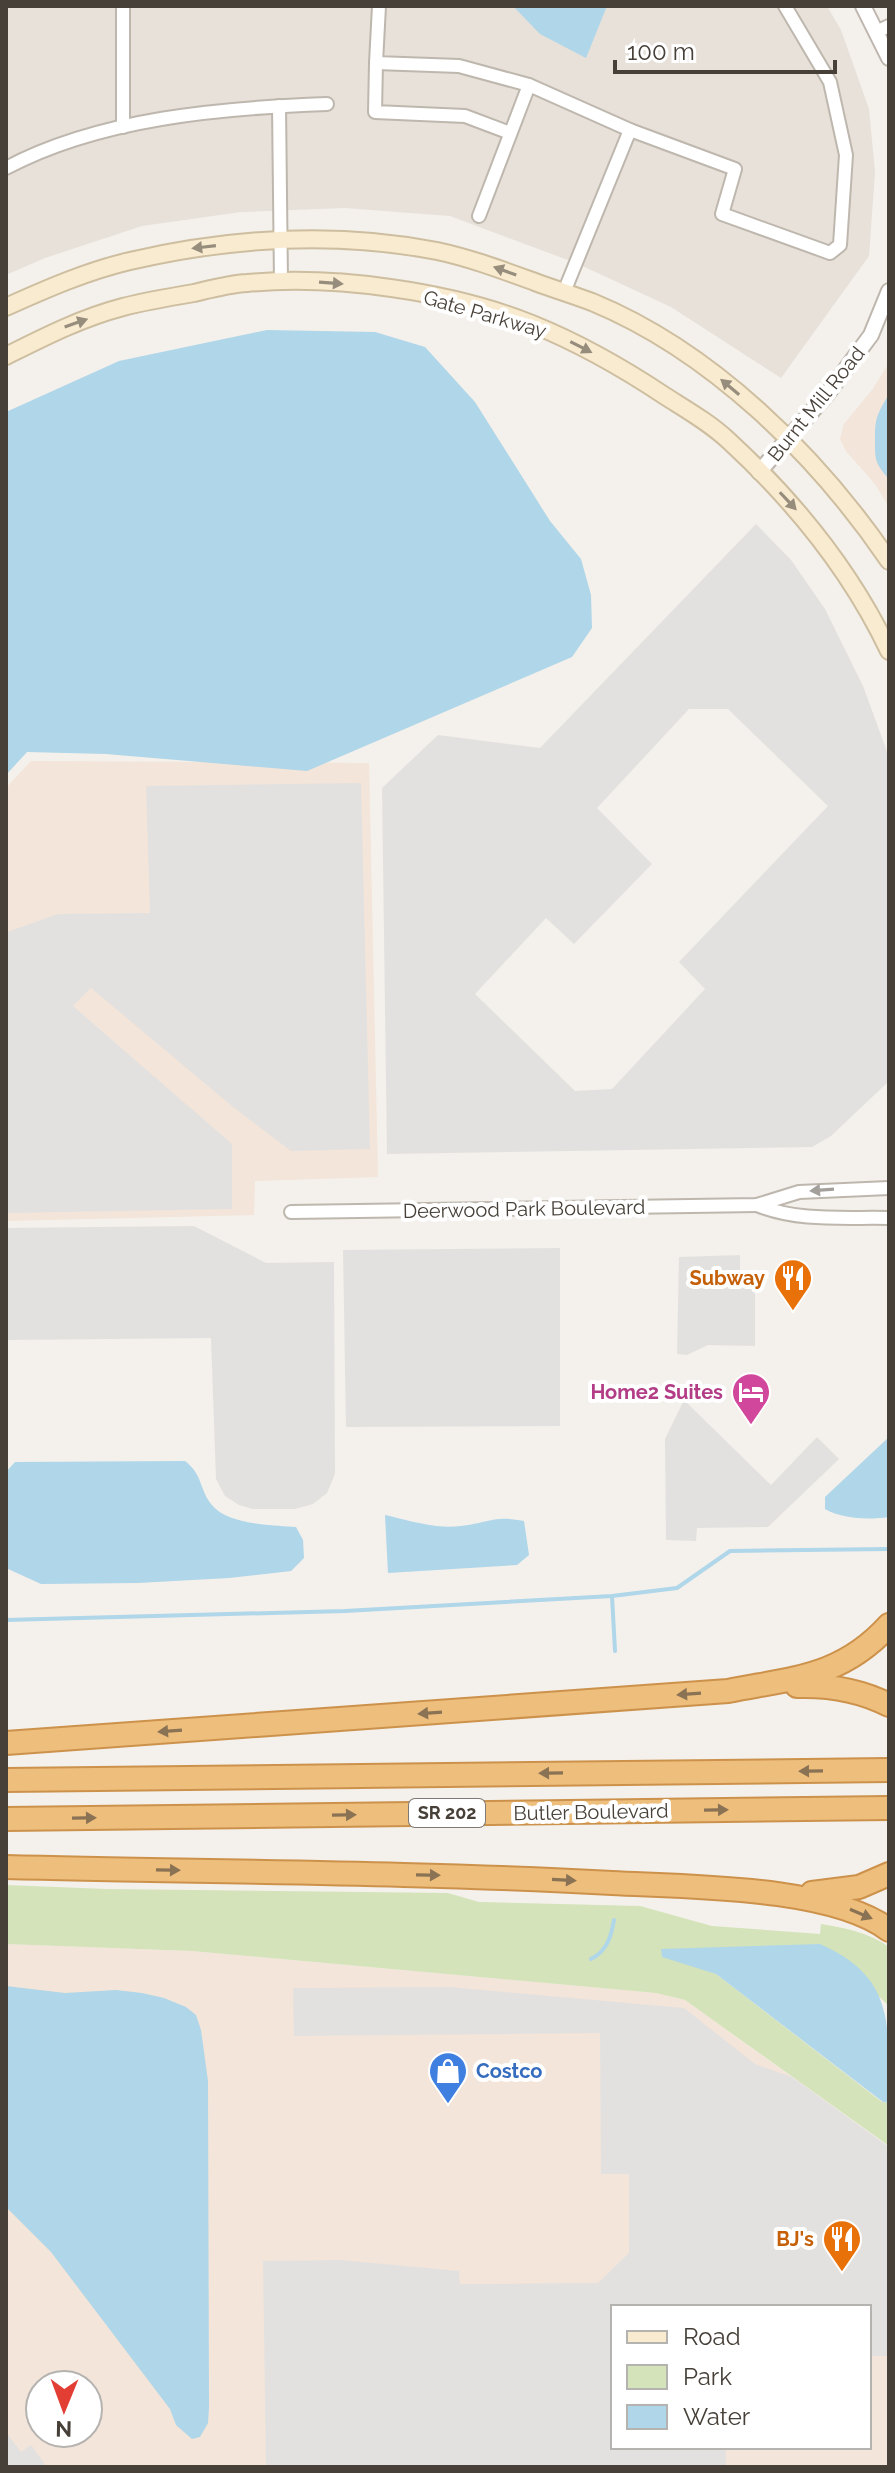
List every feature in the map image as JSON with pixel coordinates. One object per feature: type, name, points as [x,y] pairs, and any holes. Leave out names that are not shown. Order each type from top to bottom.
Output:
[{"type":"highway","points":[[728,1691],[798,1679],[833,1668],[854,1656],[889,1625]]},
{"type":"highway","points":[[6,1743],[822,1685],[849,1689],[889,1705]]},
{"type":"highway","name":"Butler Boulevard","points":[[6,1780],[889,1770]]},
{"type":"highway","name":"Butler Boulevard","points":[[6,1819],[889,1808]]},
{"type":"highway","points":[[6,1867],[487,1876],[775,1895],[840,1891],[859,1887],[889,1874]]},
{"type":"highway","points":[[775,1895],[858,1912],[889,1930]]},
{"type":"main road","points":[[6,307],[65,281],[128,261],[196,247],[329,239],[435,251],[480,262],[593,303],[685,353],[726,383],[789,437],[889,561]]},
{"type":"main road","name":"Gate Parkway","points":[[6,356],[63,328],[121,307],[245,283],[355,284],[456,301],[530,323],[638,378],[728,439],[823,543],[855,590],[889,651]]},
{"type":"street","points":[[123,6],[123,127]]},
{"type":"street","points":[[379,6],[375,112],[465,116],[510,133]]},
{"type":"street","points":[[376,63],[459,66],[529,85],[630,130],[735,169],[722,214],[830,253],[840,245],[846,155],[830,82],[785,6]]},
{"type":"street","points":[[863,6],[883,29],[889,58]]},
{"type":"street","points":[[479,216],[529,85]]},
{"type":"street","points":[[6,168],[37,154],[123,127],[243,107],[327,104]]},
{"type":"street","points":[[279,106],[281,282]]},
{"type":"street","points":[[564,292],[630,130]]},
{"type":"street","name":"Burnt Mill Road","points":[[759,472],[828,393],[871,335],[889,291]]},
{"type":"street","name":"Deerwood Park Boulevard","points":[[291,1212],[757,1205],[799,1192],[889,1188]]},
{"type":"street","name":"Deerwood Park Boulevard","points":[[757,1205],[775,1213],[797,1216],[889,1218]]},
{"type":"shaded area","points":[[6,6],[827,6],[841,30],[869,109],[875,172],[869,256],[781,378],[671,307],[576,263],[450,216],[345,208],[241,212],[142,226],[45,258],[6,275]]},
{"type":"shaded area","points":[[889,363],[889,507],[840,439],[844,424]]},
{"type":"shaded area","points":[[756,524],[791,560],[825,609],[863,686],[889,757],[889,1081],[831,1136],[812,1147],[387,1154],[382,788],[438,735],[540,748]],"holes":[[[689,709],[728,709],[828,806],[679,962],[705,989],[612,1089],[575,1091],[475,994],[546,918],[574,944],[652,864],[597,808]]]},
{"type":"shaded area","points":[[31,761],[369,763],[378,1177],[255,1181],[254,1215],[6,1221],[6,788]]},
{"type":"shaded area","points":[[361,783],[370,1149],[291,1151],[233,1107],[91,988],[73,1006],[232,1144],[232,1209],[6,1213],[7,932],[58,914],[150,913],[146,786]]},
{"type":"shaded area","points":[[194,1226],[266,1263],[334,1262],[335,1474],[327,1493],[313,1504],[295,1509],[253,1509],[225,1496],[216,1479],[211,1338],[6,1340],[6,1228]]},
{"type":"shaded area","points":[[560,1248],[560,1426],[346,1427],[343,1250]]},
{"type":"shaded area","points":[[740,1255],[740,1275],[755,1276],[755,1346],[708,1345],[687,1355],[677,1354],[679,1257]]},
{"type":"shaded area","points":[[684,1400],[771,1485],[817,1437],[839,1459],[768,1527],[697,1528],[696,1541],[666,1540],[665,1439]]},
{"type":"shaded area","points":[[6,1944],[192,1951],[656,1993],[685,2000],[889,2147],[889,2467],[6,2467]]},
{"type":"shaded area","points":[[449,1987],[684,2008],[755,2064],[792,2077],[889,2147],[889,2356],[871,2356],[871,2305],[611,2305],[611,2449],[726,2449],[726,2467],[266,2467],[263,2261],[340,2260],[459,2271],[460,2284],[598,2283],[629,2253],[629,2174],[601,2174],[600,2033],[294,2036],[293,1988]]},
{"type":"shaded area","points":[[6,2432],[21,2452],[34,2449],[47,2467],[6,2467]]},
{"type":"green space","points":[[6,1885],[448,1893],[479,1902],[640,1906],[712,1926],[820,1934],[821,1924],[856,1931],[889,1947],[889,2014],[887,2004],[820,1944],[792,1946],[704,1969],[716,1974],[882,2102],[889,2103],[889,2146],[685,2000],[656,1993],[192,1951],[6,1944]]},
{"type":"water","points":[[513,6],[607,6],[586,58],[540,34]]},
{"type":"water","points":[[267,330],[375,332],[425,347],[475,402],[550,521],[581,559],[591,595],[592,628],[572,657],[307,771],[106,754],[27,752],[6,775],[6,412],[119,361]]},
{"type":"water","points":[[889,394],[889,479],[875,455],[875,430]]},
{"type":"water","points":[[889,1437],[889,1517],[856,1518],[825,1509],[825,1497]]},
{"type":"water","points":[[185,1461],[195,1471],[207,1498],[218,1511],[250,1523],[296,1527],[303,1540],[304,1558],[291,1571],[138,1583],[41,1584],[6,1568],[6,1472],[15,1462]]},
{"type":"water","points":[[385,1515],[442,1526],[498,1519],[524,1521],[529,1555],[517,1565],[388,1573]]},
{"type":"water","points":[[820,1944],[844,1957],[862,1972],[875,1988],[883,2006],[889,2049],[889,2103],[883,2102],[716,1974],[662,1957],[661,1949]]},
{"type":"water","points":[[6,1986],[65,1993],[116,1990],[142,1993],[164,1998],[196,2015],[208,2081],[209,2407],[208,2423],[200,2437],[192,2439],[176,2425],[170,2409],[51,2252],[6,2207]]},
{"type":"waterway","points":[[6,1620],[345,1611],[612,1596],[677,1588],[730,1551],[889,1549]]},
{"type":"waterway","points":[[612,1596],[615,1651]]},
{"type":"waterway","points":[[591,1959],[607,1943],[614,1920]]},
{"type":"place","name":"Subway","points":[[793,1312]]},
{"type":"place","name":"Home2 Suites","points":[[751,1426]]},
{"type":"place","name":"Costco","points":[[448,2105]]},
{"type":"place","name":"BJ's","points":[[842,2273]]}]
